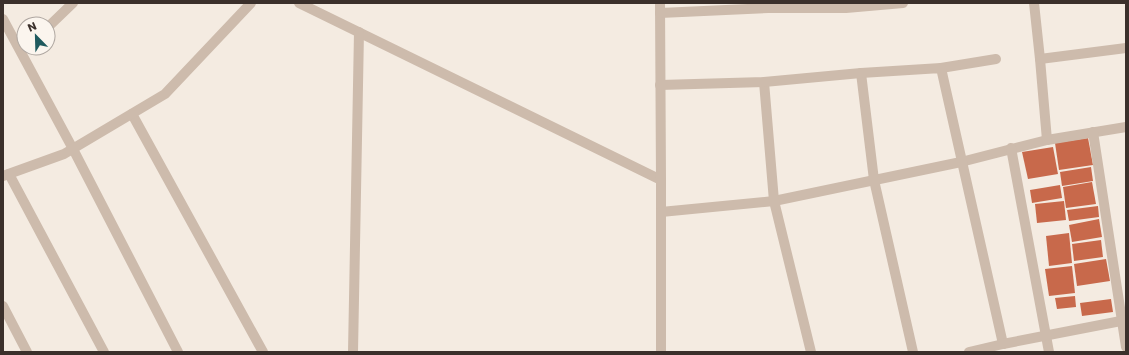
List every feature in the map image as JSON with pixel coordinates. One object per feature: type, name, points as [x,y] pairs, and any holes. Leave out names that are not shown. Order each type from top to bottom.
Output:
[{"type":"street","points":[[56,19],[73,3]]},
{"type":"street","points":[[104,352],[6,175],[64,154],[166,94],[251,3]]},
{"type":"street","points":[[299,3],[661,180]]},
{"type":"street","points":[[661,352],[660,8],[808,5],[846,8],[903,3]]},
{"type":"street","points":[[1034,3],[1048,140]]},
{"type":"street","points":[[3,19],[16,39]]},
{"type":"street","points":[[353,352],[359,32]]},
{"type":"street","points":[[1040,59],[1126,48]]},
{"type":"street","points":[[26,56],[178,352]]},
{"type":"street","points":[[660,85],[764,82],[861,73],[941,68],[996,59]]},
{"type":"street","points":[[941,68],[1003,344]]},
{"type":"street","points":[[861,73],[874,180],[913,352]]},
{"type":"street","points":[[764,82],[774,201],[811,352]]},
{"type":"street","points":[[132,114],[263,352]]},
{"type":"street","points":[[661,212],[774,201],[961,162],[1011,148],[1048,140],[1126,127]]},
{"type":"street","points":[[1093,132],[1124,321],[1126,347]]},
{"type":"street","points":[[1011,148],[1049,352]]},
{"type":"street","points":[[3,306],[27,352]]},
{"type":"street","points":[[969,352],[1045,335],[1124,321]]},
{"type":"building","points":[[1088,138],[1093,165],[1059,170],[1055,143]]},
{"type":"building","points":[[1053,147],[1058,174],[1028,179],[1022,152]]},
{"type":"building","points":[[1091,167],[1093,181],[1062,186],[1060,172]]},
{"type":"building","points":[[1092,182],[1096,204],[1066,208],[1063,187]]},
{"type":"building","points":[[1060,185],[1062,198],[1032,203],[1030,190]]},
{"type":"building","points":[[1064,201],[1066,220],[1037,223],[1035,204]]},
{"type":"building","points":[[1098,206],[1099,217],[1069,221],[1067,210]]},
{"type":"building","points":[[1099,219],[1102,237],[1072,242],[1069,225]]},
{"type":"building","points":[[1069,233],[1072,263],[1049,266],[1046,236]]},
{"type":"building","points":[[1101,240],[1103,257],[1074,261],[1072,244]]},
{"type":"building","points":[[1106,259],[1110,281],[1077,286],[1074,264]]},
{"type":"building","points":[[1072,266],[1075,293],[1049,296],[1045,269]]},
{"type":"building","points":[[1075,296],[1076,307],[1057,309],[1055,298]]},
{"type":"building","points":[[1111,299],[1113,312],[1082,316],[1080,303]]}]
